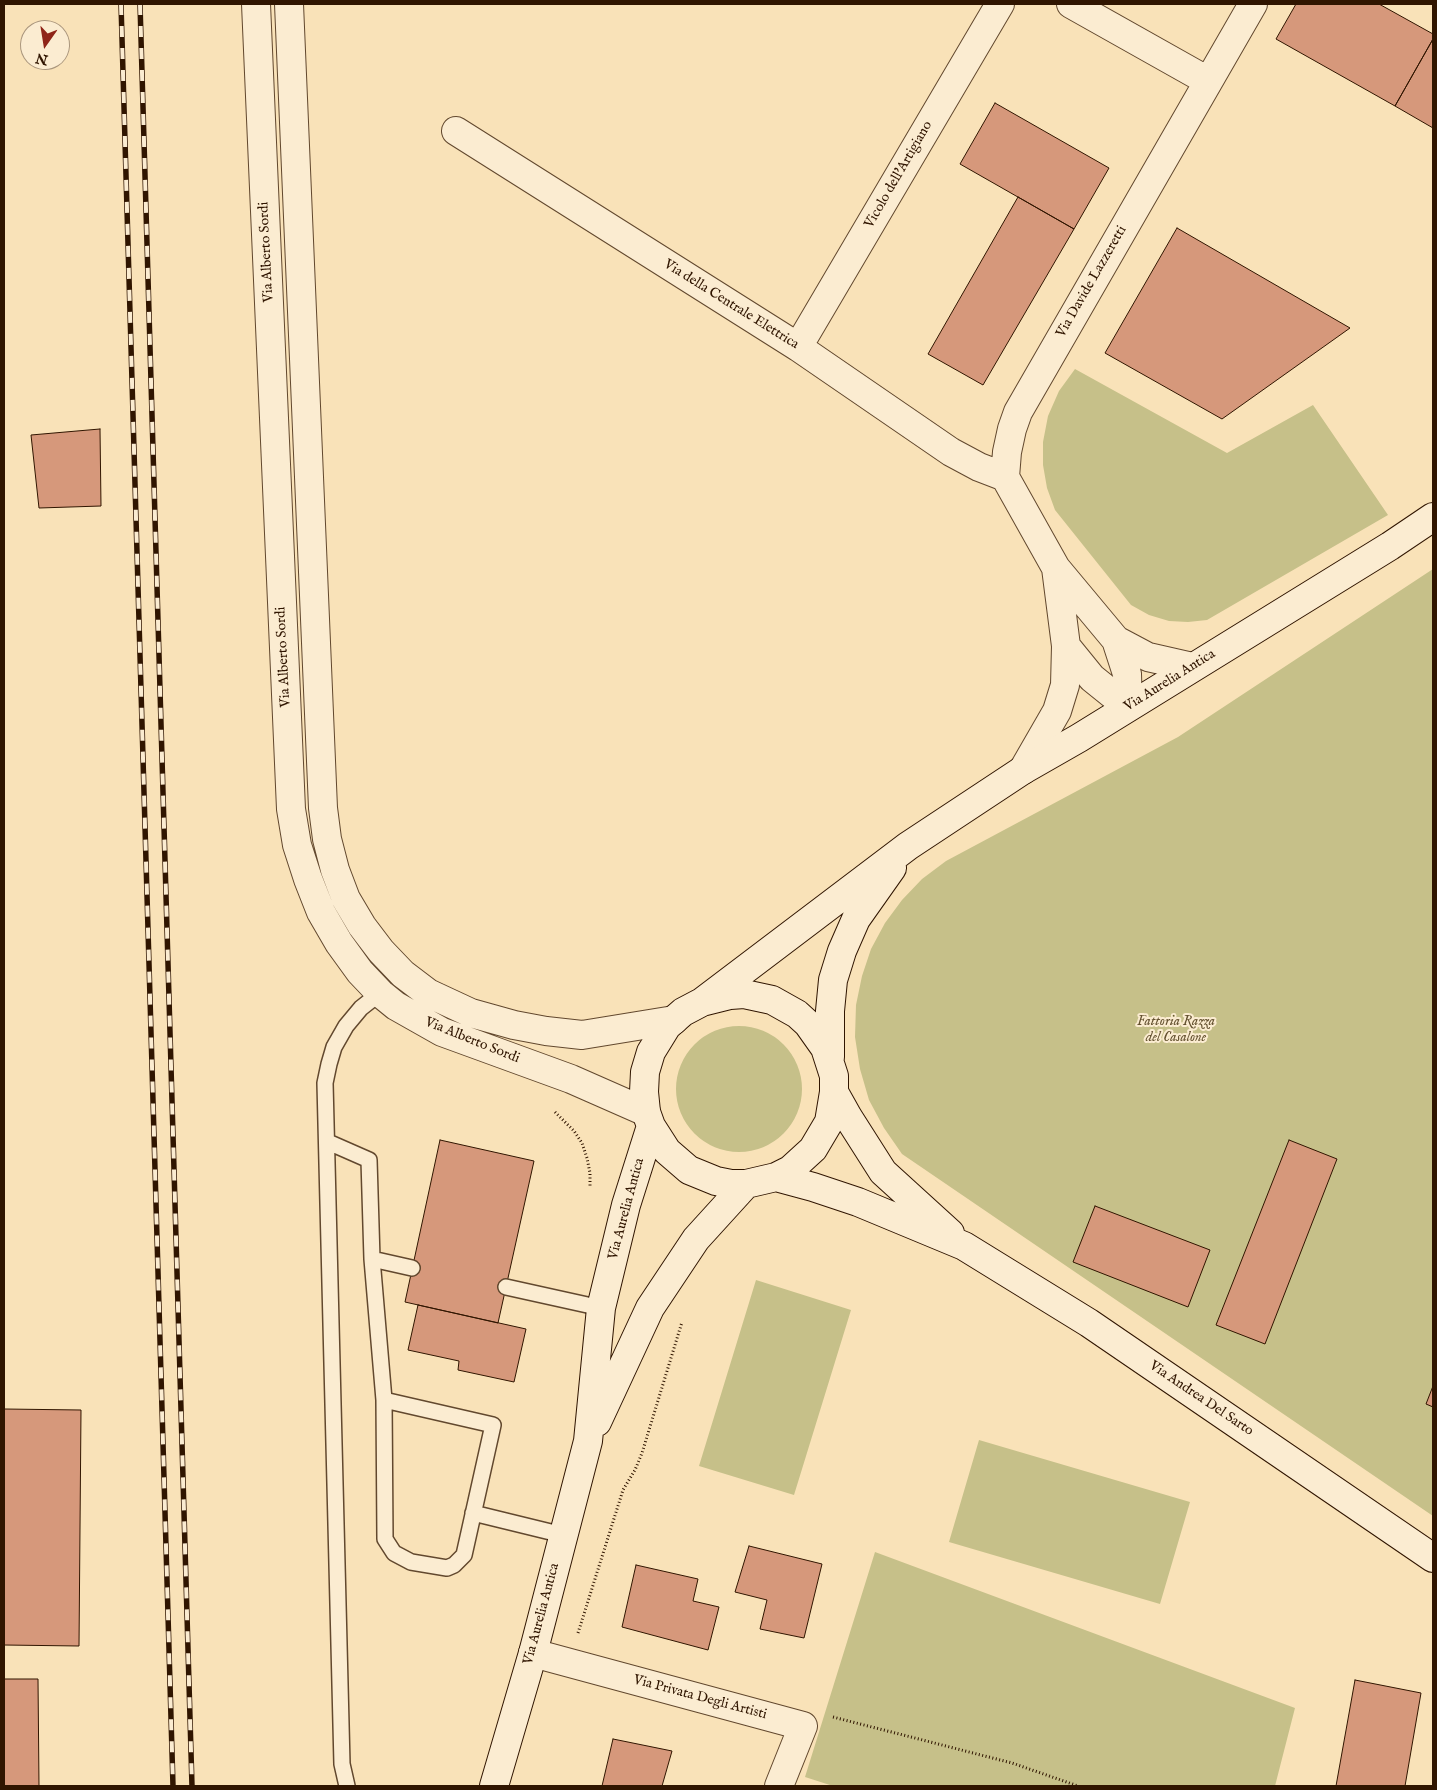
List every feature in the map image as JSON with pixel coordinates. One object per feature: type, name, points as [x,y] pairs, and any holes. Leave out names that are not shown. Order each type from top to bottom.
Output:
[{"type":"street","name":"Via Alberto Sordi","points":[[256,4],[291,809],[300,853],[308,879],[321,912],[339,943],[360,972],[380,993],[396,1006],[442,1032],[570,1079],[649,1119]]},
{"type":"street","name":"Via Alberto Sordi","points":[[289,4],[323,808],[327,839],[335,870],[346,899],[362,926],[381,951],[403,974],[428,994],[471,1012],[514,1025],[582,1035],[674,1020]]},
{"type":"street","name":"Vicolo dell'Artigiano","points":[[798,347],[1000,4]]},
{"type":"street","points":[[1071,4],[1208,81]]},
{"type":"street","name":"Via Davide Lazzeretti","points":[[1005,477],[1007,452],[1012,428],[1018,412],[1253,4]]},
{"type":"street","name":"Via della Centrale Elettrica","points":[[456,131],[798,347],[951,452],[979,467],[1005,477]]},
{"type":"street","points":[[1005,477],[1056,568],[1116,640],[1128,674],[1128,707]]},
{"type":"street","name":"Via Aurelia Antica","points":[[702,1002],[730,995],[744,994],[772,1000],[798,1014],[808,1024],[821,1041],[830,1061],[834,1076],[834,1092],[829,1122],[813,1149],[790,1170],[776,1177],[746,1184],[716,1181],[689,1170],[667,1151],[649,1119],[644,1082],[651,1052],[661,1035],[674,1020],[683,1012],[702,1002],[908,846],[1023,770],[1390,546],[1433,517]]},
{"type":"street","points":[[1023,770],[1058,711],[1065,685],[1066,646],[1056,568]]},
{"type":"street","points":[[1116,640],[1148,657],[1192,668]]},
{"type":"street","points":[[1066,646],[1092,678],[1128,707]]},
{"type":"street","name":"Via Aurelia Antica","points":[[830,1061],[830,1011],[833,980],[842,951],[856,919],[908,846]]},
{"type":"street","name":"Via Andrea Del Sarto","points":[[834,1092],[883,1172],[964,1246]]},
{"type":"street","name":"Via Aurelia Antica","points":[[494,1786],[533,1653],[588,1441],[601,1308],[649,1119]]},
{"type":"street","name":"Via Andrea Del Sarto","points":[[776,1177],[858,1202],[964,1246],[1089,1323],[1433,1558]]},
{"type":"street","name":"Via Aurelia Antica","points":[[588,1441],[650,1308],[696,1240],[746,1184]]},
{"type":"street","name":"Via Privata Degli Artisti","points":[[533,1653],[804,1726],[778,1786]]},
{"type":"lane","points":[[347,1786],[342,1764],[328,1142],[325,1083],[334,1047],[346,1026],[361,1008],[380,993]]},
{"type":"lane","points":[[328,1142],[369,1160],[372,1259],[384,1400],[386,1539],[394,1553],[411,1562],[446,1568],[454,1565],[464,1555],[492,1425],[384,1400]]},
{"type":"lane","points":[[372,1259],[412,1268]]},
{"type":"lane","points":[[506,1288],[601,1308]]},
{"type":"lane","points":[[473,1513],[563,1535]]},
{"type":"path","points":[[555,1112],[582,1143],[590,1173],[590,1188]]},
{"type":"path","points":[[578,1636],[623,1490],[635,1470],[642,1453],[684,1314]]},
{"type":"path","points":[[828,1716],[1012,1763],[1078,1786]]},
{"type":"green space","points":[[1075,369],[1227,453],[1313,405],[1388,515],[1207,620],[1169,621],[1149,615],[1131,605],[1055,510],[1047,488],[1043,465],[1043,442],[1048,416],[1059,391]]},
{"type":"green space","name":"Fattoria Razza del Casalone","points":[[1433,569],[1433,1516],[902,1154],[884,1128],[869,1100],[860,1069],[855,1037],[856,1005],[862,976],[871,949],[885,923],[902,900],[922,879],[946,861],[1178,737]]},
{"type":"green space","points":[[739,1026],[763,1031],[784,1044],[797,1065],[802,1089],[797,1113],[784,1134],[763,1147],[739,1152],[715,1147],[694,1134],[681,1113],[676,1089],[681,1065],[694,1044],[715,1031]]},
{"type":"green space","points":[[756,1280],[851,1310],[794,1495],[699,1466]]},
{"type":"green space","points":[[979,1440],[1190,1502],[1160,1604],[949,1542]]},
{"type":"green space","points":[[875,1552],[1295,1708],[1275,1786],[833,1786],[805,1777]]},
{"type":"building","points":[[1296,4],[1379,4],[1433,34],[1433,39],[1395,106],[1276,39]]},
{"type":"building","points":[[1433,39],[1433,128],[1395,106]]},
{"type":"building","points":[[995,103],[1109,168],[1074,229],[960,164]]},
{"type":"building","points":[[1018,197],[1074,229],[983,385],[928,354]]},
{"type":"building","points":[[1177,228],[1350,328],[1222,419],[1105,353]]},
{"type":"building","points":[[100,429],[101,506],[39,508],[31,435]]},
{"type":"building","points":[[440,1140],[534,1161],[498,1323],[405,1302]]},
{"type":"building","points":[[1289,1140],[1337,1159],[1265,1344],[1216,1325]]},
{"type":"building","points":[[1095,1206],[1210,1250],[1188,1307],[1073,1262]]},
{"type":"building","points":[[418,1305],[526,1329],[514,1382],[458,1370],[459,1361],[408,1350]]},
{"type":"building","points":[[1433,1386],[1433,1407],[1426,1404]]},
{"type":"building","points":[[4,1409],[81,1410],[79,1646],[4,1645]]},
{"type":"building","points":[[749,1546],[822,1564],[804,1638],[760,1629],[767,1600],[735,1592]]},
{"type":"building","points":[[636,1565],[698,1579],[693,1601],[719,1607],[708,1650],[622,1627]]},
{"type":"building","points":[[4,1679],[38,1679],[39,1786],[4,1786]]},
{"type":"building","points":[[1355,1680],[1421,1693],[1405,1786],[1336,1786]]},
{"type":"building","points":[[613,1739],[672,1751],[662,1786],[602,1786]]},
{"type":"railway","points":[[121,4],[173,1786]]},
{"type":"railway","points":[[140,4],[192,1786]]}]
